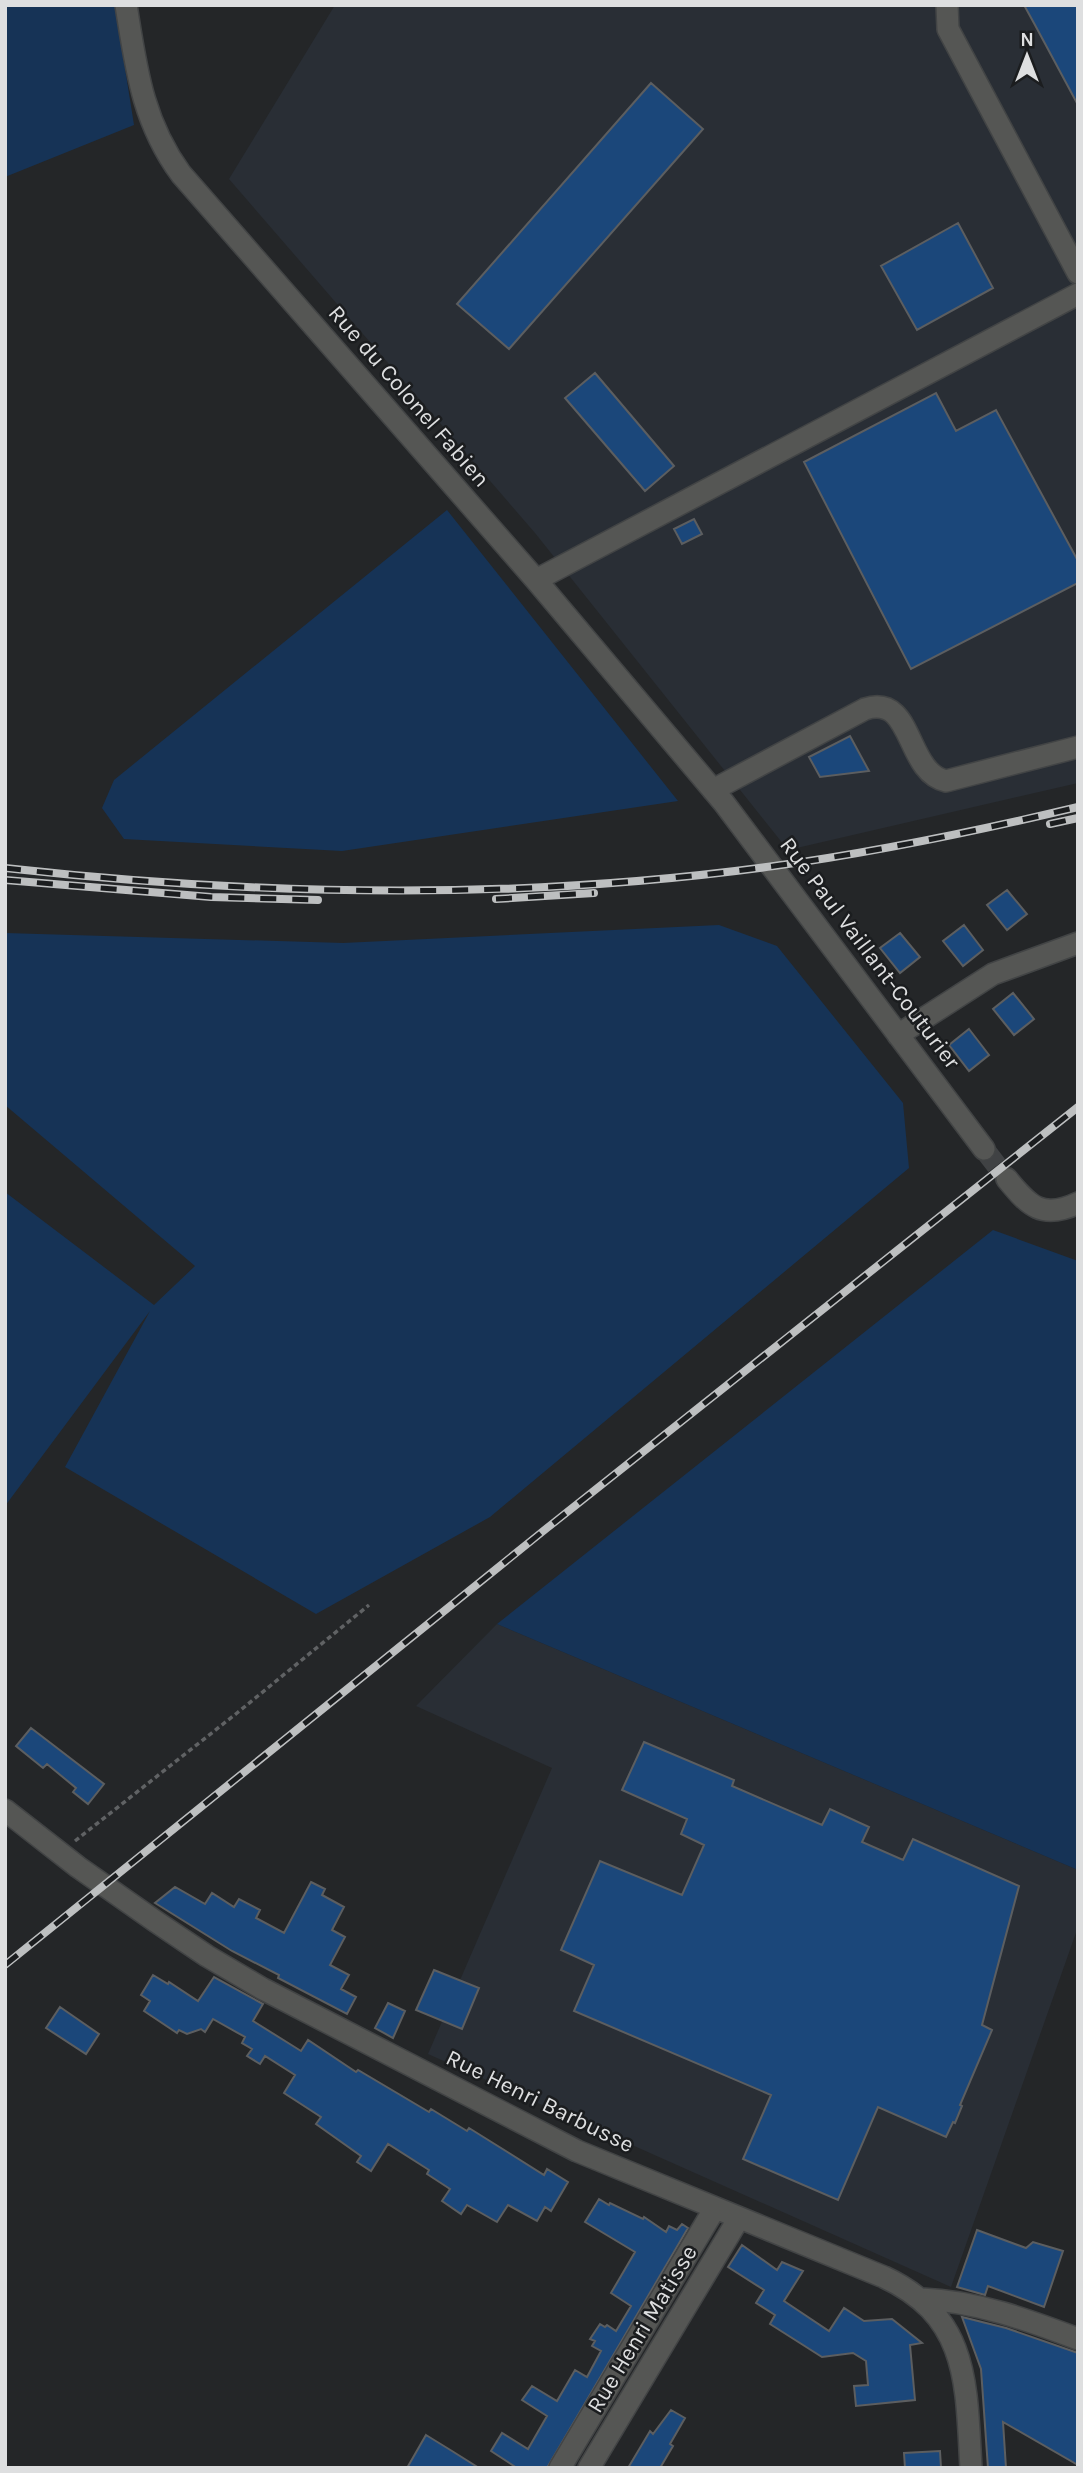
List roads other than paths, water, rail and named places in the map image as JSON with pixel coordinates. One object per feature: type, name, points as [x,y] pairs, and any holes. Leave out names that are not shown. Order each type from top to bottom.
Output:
[{"type":"street","name":"Rue du Colonel Fabien","points":[[126,5],[146,110],[171,160],[536,580],[713,790]]},
{"type":"street","points":[[947,5],[948,29],[1078,273]]},
{"type":"street","points":[[948,29],[956,5]]},
{"type":"street","points":[[536,580],[1078,294]]},
{"type":"street","points":[[713,790],[865,709],[877,707],[887,708],[896,715],[925,768],[934,777],[946,781],[1078,747]]},
{"type":"street","name":"Rue Paul Vaillant-Couturier","points":[[713,790],[984,1149]]},
{"type":"street","points":[[898,1035],[993,974],[1078,943]]},
{"type":"street","points":[[1007,1179],[1028,1203],[1043,1210],[1062,1209],[1078,1203]]},
{"type":"street","name":"Rue Henri Barbusse","points":[[5,1810],[60,1853],[207,1956],[263,1989],[577,2151],[884,2277],[922,2299],[941,2321],[956,2348],[961,2364],[971,2468]]},
{"type":"street","points":[[560,2468],[715,2208]]},
{"type":"street","name":"Rue Henri Matisse","points":[[589,2468],[739,2218]]},
{"type":"street","points":[[922,2299],[966,2302],[1078,2339]]},
{"type":"tunnel","points":[[984,1149],[1007,1179]]},
{"type":"railway","points":[[5,868],[293,889],[390,891],[583,885],[774,866],[926,840],[1078,807]]},
{"type":"railway","points":[[1050,824],[1078,818]]},
{"type":"railway","points":[[5,880],[211,897],[318,900]]},
{"type":"railway","points":[[496,899],[594,893]]},
{"type":"railway","points":[[5,1965],[547,1528],[1078,1107]]}]
